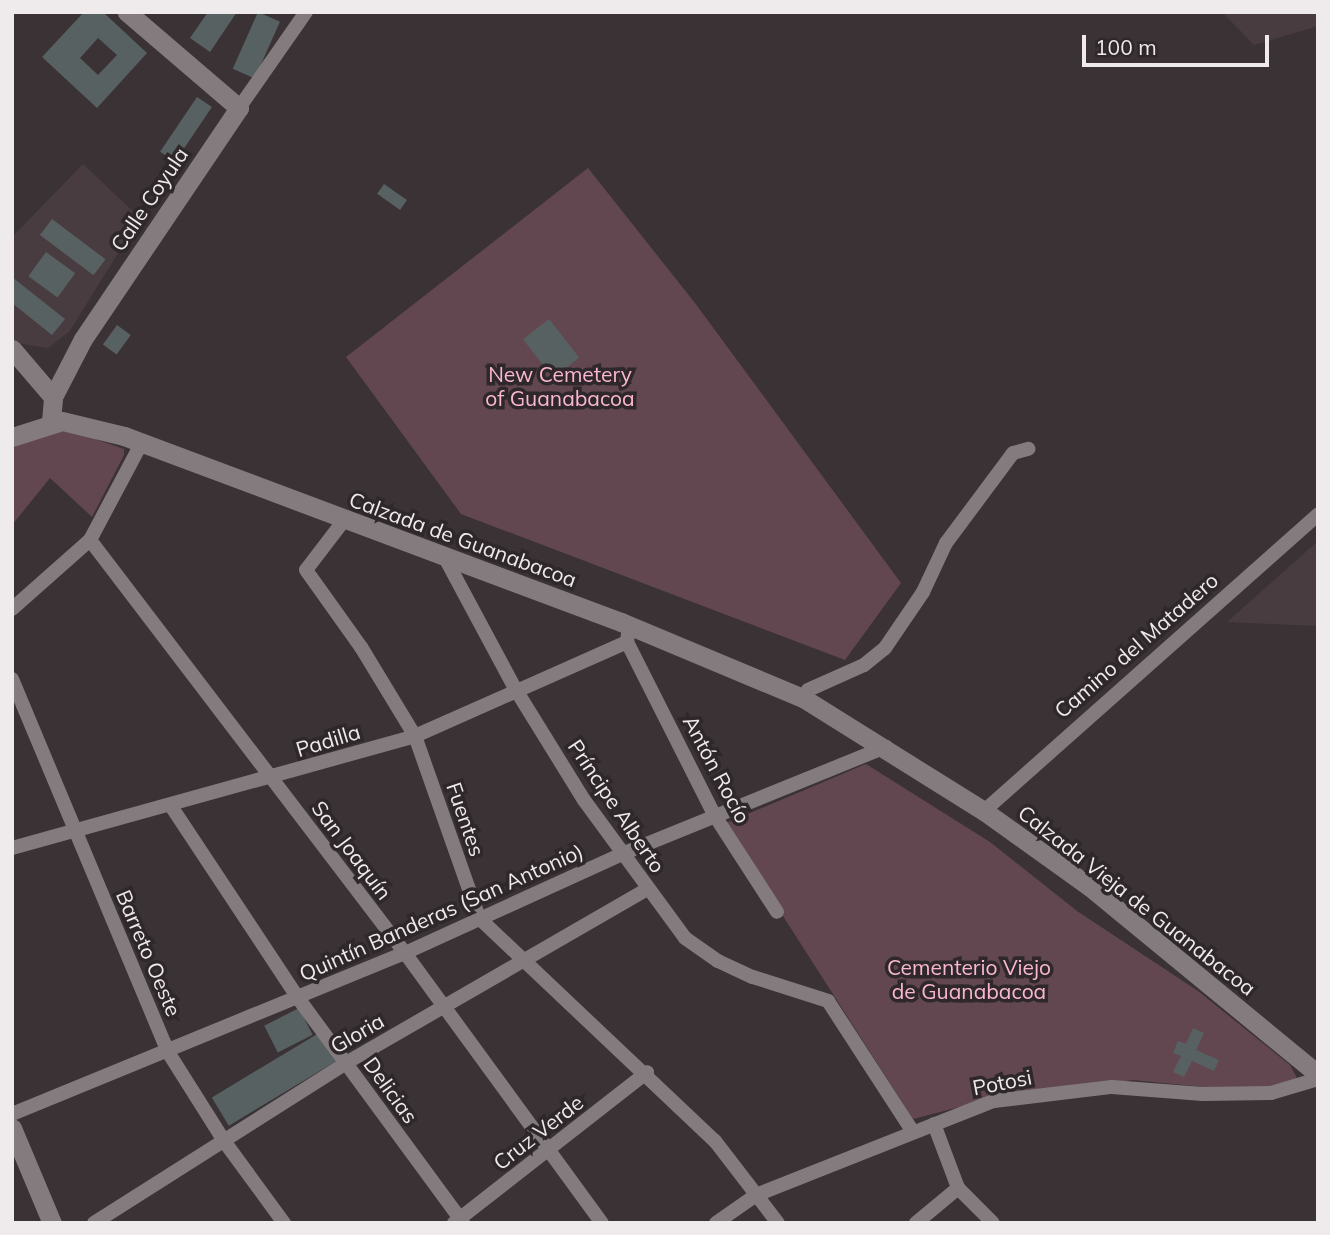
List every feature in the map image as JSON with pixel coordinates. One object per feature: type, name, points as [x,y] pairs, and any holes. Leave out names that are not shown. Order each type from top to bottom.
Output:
[{"type":"main road","points":[[127,12],[239,108]]},
{"type":"main road","name":"Calle Coyula","points":[[51,421],[52,397],[83,339],[239,108]]},
{"type":"main road","points":[[12,349],[52,397]]},
{"type":"main road","points":[[12,437],[51,421]]},
{"type":"main road","name":"Calzada de Guanabacoa","points":[[51,421],[142,442],[444,556],[628,634],[803,698],[886,747]]},
{"type":"main road","name":"Calzada Vieja de Guanabacoa","points":[[886,747],[984,811],[1090,887],[1318,1074]]},
{"type":"main road","points":[[12,1128],[52,1223]]},
{"type":"street","name":"Calle Coyula","points":[[239,108],[306,12]]},
{"type":"street","points":[[12,609],[90,540],[142,442]]},
{"type":"street","points":[[803,698],[808,690],[864,665],[885,648],[923,592],[946,543],[1013,453],[1028,449]]},
{"type":"street","name":"Camino del Matadero","points":[[984,811],[1318,514]]},
{"type":"street","name":"Fuentes","points":[[345,519],[306,570],[361,647],[415,736],[479,918],[647,1072],[715,1141],[778,1223]]},
{"type":"street","name":"San Joaquín","points":[[90,540],[405,953],[442,1008],[601,1223]]},
{"type":"street","name":"Príncipe Alberto","points":[[444,556],[516,691],[622,854],[685,938],[718,961],[828,1002],[913,1132]]},
{"type":"street","name":"Padilla","points":[[12,848],[272,779],[415,736],[516,691],[628,634]]},
{"type":"street","name":"Antón Rocío","points":[[628,634],[715,816],[777,912]]},
{"type":"street","name":"Barreto Oeste","points":[[12,679],[169,1052],[224,1141],[284,1223]]},
{"type":"street","name":"Quintín Banderas (San Antonio)","points":[[12,1114],[298,998],[405,953],[622,854],[886,747]]},
{"type":"street","name":"Delicias","points":[[171,806],[298,998],[459,1221]]},
{"type":"street","name":"Gloria","points":[[94,1223],[346,1063],[647,888]]},
{"type":"street","name":"Cruz Verde","points":[[459,1221],[548,1154],[647,1072]]},
{"type":"street","name":"Potosi","points":[[716,1223],[756,1195],[994,1101],[1100,1088],[1140,1087],[1234,1095],[1295,1090],[1318,1079]]},
{"type":"street","points":[[934,1124],[958,1188],[993,1223]]},
{"type":"street","points":[[916,1223],[958,1188]]},
{"type":"shaded area","points":[[1222,12],[1318,12],[1318,26],[1254,45]]},
{"type":"shaded area","points":[[83,164],[140,218],[69,332],[48,348],[16,343],[12,339],[12,237]]},
{"type":"shaded area","points":[[1318,541],[1318,626],[1227,622]]},
{"type":"green space","name":"New Cemetery of Guanabacoa","points":[[588,168],[695,303],[901,583],[845,660],[461,514],[346,357]]},
{"type":"green space","points":[[54,431],[78,433],[124,449],[124,455],[92,517],[50,478],[12,525],[12,446]]},
{"type":"green space","name":"Cementerio Viejo de Guanabacoa","points":[[866,764],[990,842],[1077,911],[1198,991],[1290,1065],[1298,1080],[1286,1086],[1224,1089],[1133,1080],[994,1098],[913,1119],[724,824]]},
{"type":"building","points":[[84,12],[103,12],[147,53],[97,108],[42,57]],"holes":[[[98,38],[117,55],[98,75],[80,58]]]},
{"type":"building","points":[[208,12],[237,12],[210,52],[190,38]]},
{"type":"building","points":[[258,12],[280,22],[255,78],[233,69]]},
{"type":"building","points":[[197,97],[212,107],[175,162],[160,152]]},
{"type":"building","points":[[384,184],[407,200],[400,210],[377,194]]},
{"type":"building","points":[[52,219],[106,259],[93,275],[40,235]]},
{"type":"building","points":[[46,252],[75,273],[57,297],[28,276]]},
{"type":"building","points":[[12,277],[65,319],[52,335],[12,303]]},
{"type":"building","points":[[549,319],[579,358],[553,378],[523,339]]},
{"type":"building","points":[[117,325],[131,335],[117,354],[103,344]]},
{"type":"building","points":[[299,1008],[313,1035],[278,1052],[264,1026]]},
{"type":"building","points":[[1193,1028],[1204,1033],[1196,1050],[1219,1060],[1214,1071],[1192,1061],[1184,1077],[1173,1072],[1181,1056],[1173,1053],[1178,1041],[1186,1044]]},
{"type":"building","points":[[319,1033],[336,1061],[229,1126],[212,1097]]}]
